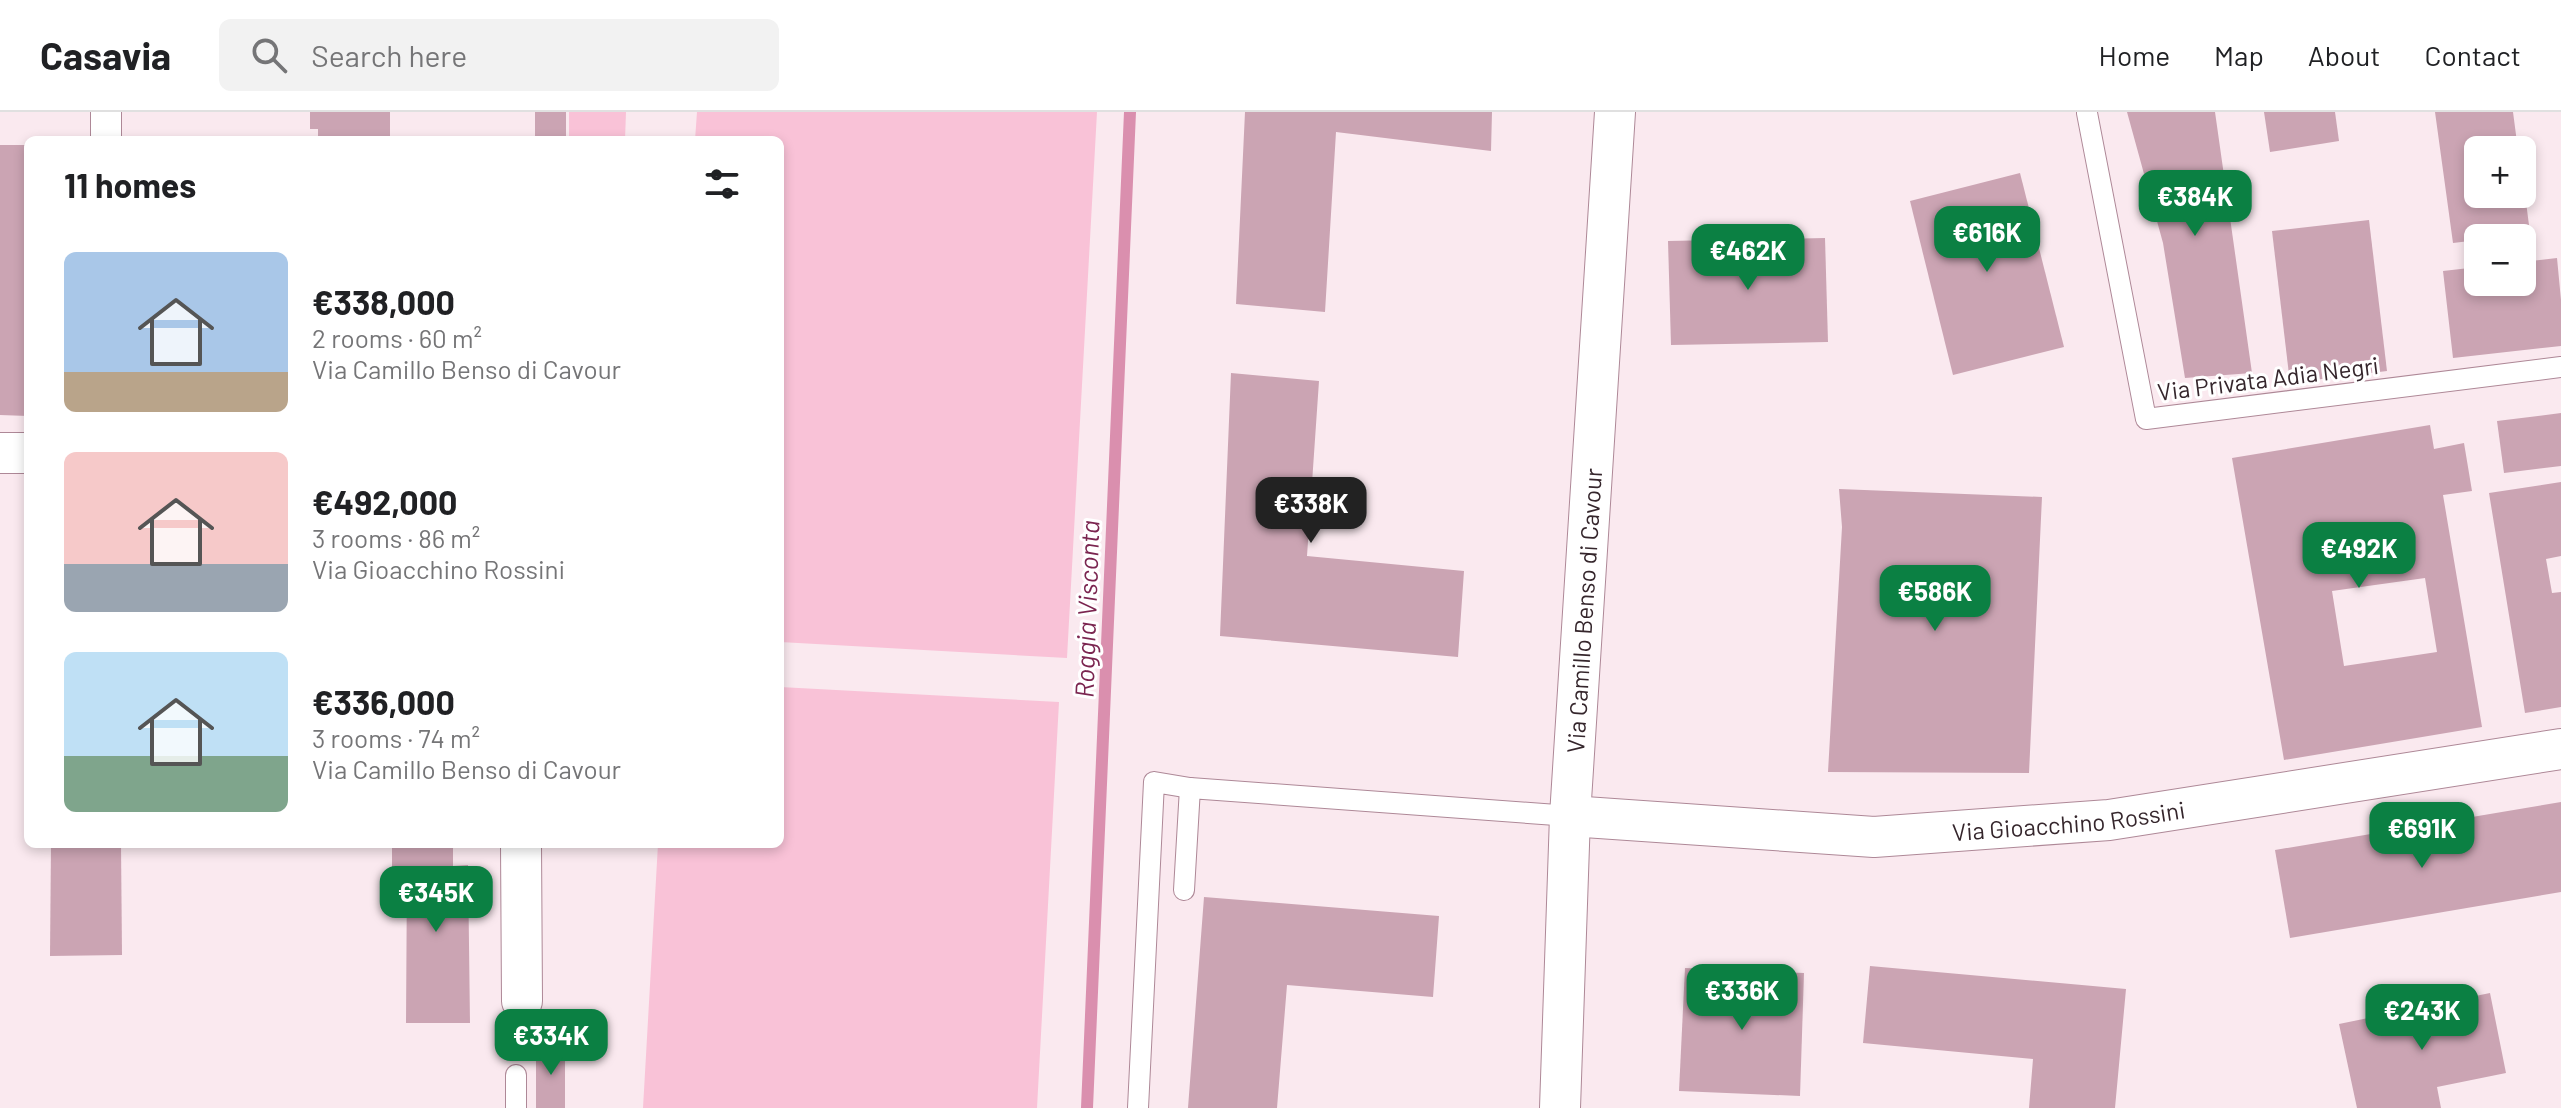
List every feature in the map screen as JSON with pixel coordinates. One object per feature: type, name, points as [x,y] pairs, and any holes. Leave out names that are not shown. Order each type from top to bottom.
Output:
[{"type":"street","points":[[106,112],[106,136]]},
{"type":"street","name":"Via Camillo Benso di Cavour","points":[[1560,1108],[1570,816],[1615,112]]},
{"type":"street","points":[[0,453],[24,453]]},
{"type":"street","name":"Via Gioacchino Rossini","points":[[1570,816],[1874,837],[2109,820],[2561,749]]},
{"type":"street","points":[[521,848],[522,1001]]},
{"type":"lane","name":"Via Privata Adia Negri","points":[[2087,113],[2146,419],[2561,367]]},
{"type":"lane","points":[[1138,1108],[1154,782],[1190,788],[1570,816]]},
{"type":"lane","points":[[1184,890],[1190,788]]},
{"type":"lane","points":[[516,1075],[516,1108]]},
{"type":"shaded area","points":[[569,112],[626,112],[625,136],[569,136]]},
{"type":"shaded area","points":[[697,112],[1097,112],[1067,658],[784,642],[784,136],[695,136]]},
{"type":"shaded area","points":[[784,687],[1059,702],[1037,1108],[643,1108],[658,848],[784,848]]},
{"type":"building","points":[[310,112],[390,112],[390,136],[318,136],[318,129],[310,129]]},
{"type":"building","points":[[535,112],[566,112],[566,136],[535,136]]},
{"type":"building","points":[[1245,112],[1492,112],[1491,151],[1336,132],[1325,312],[1236,304]]},
{"type":"building","points":[[2127,112],[2215,112],[2252,373],[2185,378],[2163,243]]},
{"type":"building","points":[[2264,112],[2335,112],[2339,141],[2270,152]]},
{"type":"building","points":[[2435,112],[2513,112],[2516,136],[2464,136],[2464,208],[2527,208],[2529,224],[2464,224],[2464,242],[2453,243]]},
{"type":"building","points":[[0,145],[24,145],[24,416],[0,415]]},
{"type":"building","points":[[2020,173],[2064,347],[1953,375],[1910,201]]},
{"type":"building","points":[[2369,220],[2387,371],[2290,383],[2272,231]]},
{"type":"building","points":[[1825,238],[1828,342],[1671,345],[1668,241]]},
{"type":"building","points":[[2557,258],[2561,346],[2453,358],[2443,271],[2464,269],[2464,296],[2536,296],[2536,260]]},
{"type":"building","points":[[1231,373],[1319,381],[1307,556],[1464,571],[1458,657],[1220,636]]},
{"type":"building","points":[[2561,413],[2561,466],[2504,473],[2497,421]]},
{"type":"building","points":[[2430,425],[2434,449],[2464,443],[2472,491],[2443,495],[2482,727],[2284,760],[2232,458]],"holes":[[[2425,578],[2437,652],[2344,666],[2332,591]]]},
{"type":"building","points":[[2561,482],[2561,556],[2546,559],[2552,593],[2561,592],[2561,707],[2525,713],[2489,493]]},
{"type":"building","points":[[1839,489],[2042,497],[2029,773],[1828,772],[1842,527]]},
{"type":"building","points":[[2561,802],[2561,892],[2290,938],[2275,850]]},
{"type":"building","points":[[51,848],[121,848],[122,955],[50,956]]},
{"type":"building","points":[[392,848],[453,848],[453,866],[468,865],[470,1023],[406,1023],[407,867],[392,868]]},
{"type":"building","points":[[1204,897],[1439,916],[1433,997],[1287,985],[1277,1108],[1188,1108]]},
{"type":"building","points":[[1870,966],[2126,989],[2115,1108],[2029,1108],[2033,1059],[1863,1043]]},
{"type":"building","points":[[1685,968],[1804,973],[1800,1096],[1679,1091]]},
{"type":"building","points":[[2490,993],[2506,1073],[2437,1087],[2441,1108],[2357,1108],[2339,1024]]},
{"type":"building","points":[[565,1044],[565,1108],[536,1108],[536,1047]]},
{"type":"waterway","name":"Roggia Visconta","points":[[1087,1108],[1130,112]]}]
